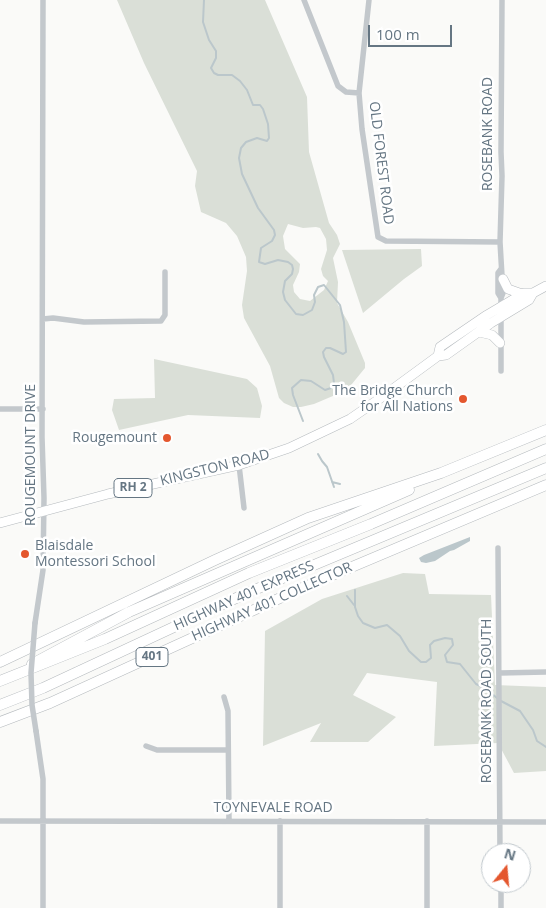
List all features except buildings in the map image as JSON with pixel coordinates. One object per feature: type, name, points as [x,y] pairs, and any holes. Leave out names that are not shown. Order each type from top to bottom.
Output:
[{"type":"highway","points":[[0,662],[308,518],[441,473],[546,430]]},
{"type":"highway","name":"HIGHWAY 401 EXPRESS","points":[[5,679],[104,639],[249,573],[381,520],[546,449]]},
{"type":"highway","name":"HIGHWAY 401 EXPRESS","points":[[0,705],[43,688],[248,593],[546,468]]},
{"type":"highway","points":[[5,679],[48,654],[129,612],[395,497],[441,473]]},
{"type":"highway","name":"HIGHWAY 401 COLLECTOR","points":[[0,722],[50,704],[302,588],[546,485]]},
{"type":"main road","points":[[503,279],[508,289],[522,294]]},
{"type":"main road","name":"KINGSTON ROAD","points":[[438,356],[440,347],[501,302],[522,294],[533,293],[546,286]]},
{"type":"main road","name":"KINGSTON ROAD","points":[[0,522],[108,494],[239,465],[289,448],[350,418],[438,356],[446,355],[501,316],[529,300],[533,293]]},
{"type":"main road","points":[[479,332],[492,335],[500,343]]},
{"type":"street","name":"ROUGEMOUNT DRIVE","points":[[43,0],[43,570],[35,623],[31,673],[32,705],[43,779],[43,908]]},
{"type":"street","points":[[304,0],[338,86],[346,92],[359,93]]},
{"type":"street","name":"OLD FOREST ROAD","points":[[369,0],[359,93],[362,130],[378,237],[386,241],[500,242]]},
{"type":"street","name":"ROSEBANK ROAD","points":[[501,371],[501,302],[503,293],[500,242],[502,0]]},
{"type":"street","name":"ROSEBANK ROAD","points":[[501,269],[498,273],[498,293],[501,302]]},
{"type":"street","points":[[43,319],[53,318],[84,322],[161,321],[165,314],[166,272]]},
{"type":"street","points":[[0,410],[43,409]]},
{"type":"street","points":[[239,465],[244,508]]},
{"type":"street","name":"ROSEBANK ROAD SOUTH","points":[[498,548],[500,843]]},
{"type":"street","points":[[500,673],[546,672]]},
{"type":"street","points":[[224,697],[228,711],[229,821]]},
{"type":"street","points":[[146,746],[157,750],[228,750]]},
{"type":"street","name":"TOYNEVALE ROAD","points":[[0,821],[546,822]]},
{"type":"street","points":[[280,821],[280,908]]},
{"type":"street","points":[[427,821],[427,908]]},
{"type":"street","points":[[500,893],[500,908]]},
{"type":"shaded area","points":[[117,0],[265,0],[307,97],[309,152],[329,223],[337,235],[340,244],[333,258],[338,282],[337,303],[348,322],[365,363],[365,368],[347,390],[314,404],[301,407],[293,407],[284,403],[279,398],[270,366],[244,318],[242,305],[247,271],[246,257],[237,236],[226,223],[201,212],[195,186],[197,171],[144,63]],"holes":[[[288,224],[303,228],[320,228],[326,239],[327,250],[321,269],[323,276],[328,281],[324,290],[310,301],[300,299],[294,292],[293,285],[299,272],[300,264],[285,249],[283,236]]]},
{"type":"shaded area","points":[[421,249],[422,266],[363,313],[342,250]]},
{"type":"shaded area","points":[[154,359],[247,379],[257,388],[262,406],[260,418],[188,415],[119,430],[112,410],[114,399],[155,398]]},
{"type":"shaded area","points":[[470,537],[470,541],[435,561],[426,563],[421,562],[419,558],[424,555]]},
{"type":"shaded area","points":[[403,573],[425,574],[429,594],[491,595],[495,685],[546,687],[546,771],[514,773],[498,743],[434,746],[437,682],[367,673],[353,695],[396,717],[368,742],[310,742],[321,723],[263,746],[265,631],[322,599]]},
{"type":"waterway","points":[[204,0],[203,22],[209,40],[216,51],[216,58],[211,68],[218,75],[232,75],[240,81],[247,90],[253,105],[260,105],[263,109],[268,124],[269,138],[267,141],[257,138],[246,142],[241,148],[239,158],[242,174],[258,208],[274,230],[275,235],[272,241],[261,248],[259,262],[265,264],[278,260],[292,265],[292,274],[285,281],[283,292],[285,300],[296,314],[303,315],[312,310],[315,302],[314,295],[318,287],[324,285],[340,305],[344,322],[346,352],[343,354],[330,348],[326,348],[323,352],[333,375],[334,383],[331,388],[325,390],[311,381],[301,380],[292,388],[303,421]]},
{"type":"waterway","points":[[318,454],[327,467],[334,487]]},
{"type":"waterway","points":[[332,482],[340,484]]},
{"type":"waterway","points":[[355,590],[355,607],[363,623],[375,628],[387,625],[400,636],[409,651],[421,662],[426,662],[431,658],[430,645],[434,641],[445,638],[452,639],[453,645],[445,655],[447,662],[460,664],[476,684],[485,688],[497,698]]},
{"type":"waterway","points":[[347,596],[354,605]]},
{"type":"waterway","points":[[501,701],[520,711],[533,730],[537,741],[546,747]]},
{"type":"place","name":"The Bridge Church for All Nations","points":[[463,399]]},
{"type":"place","name":"Rougemount","points":[[167,438]]},
{"type":"place","name":"Blaisdale Montessori School","points":[[25,554]]}]
